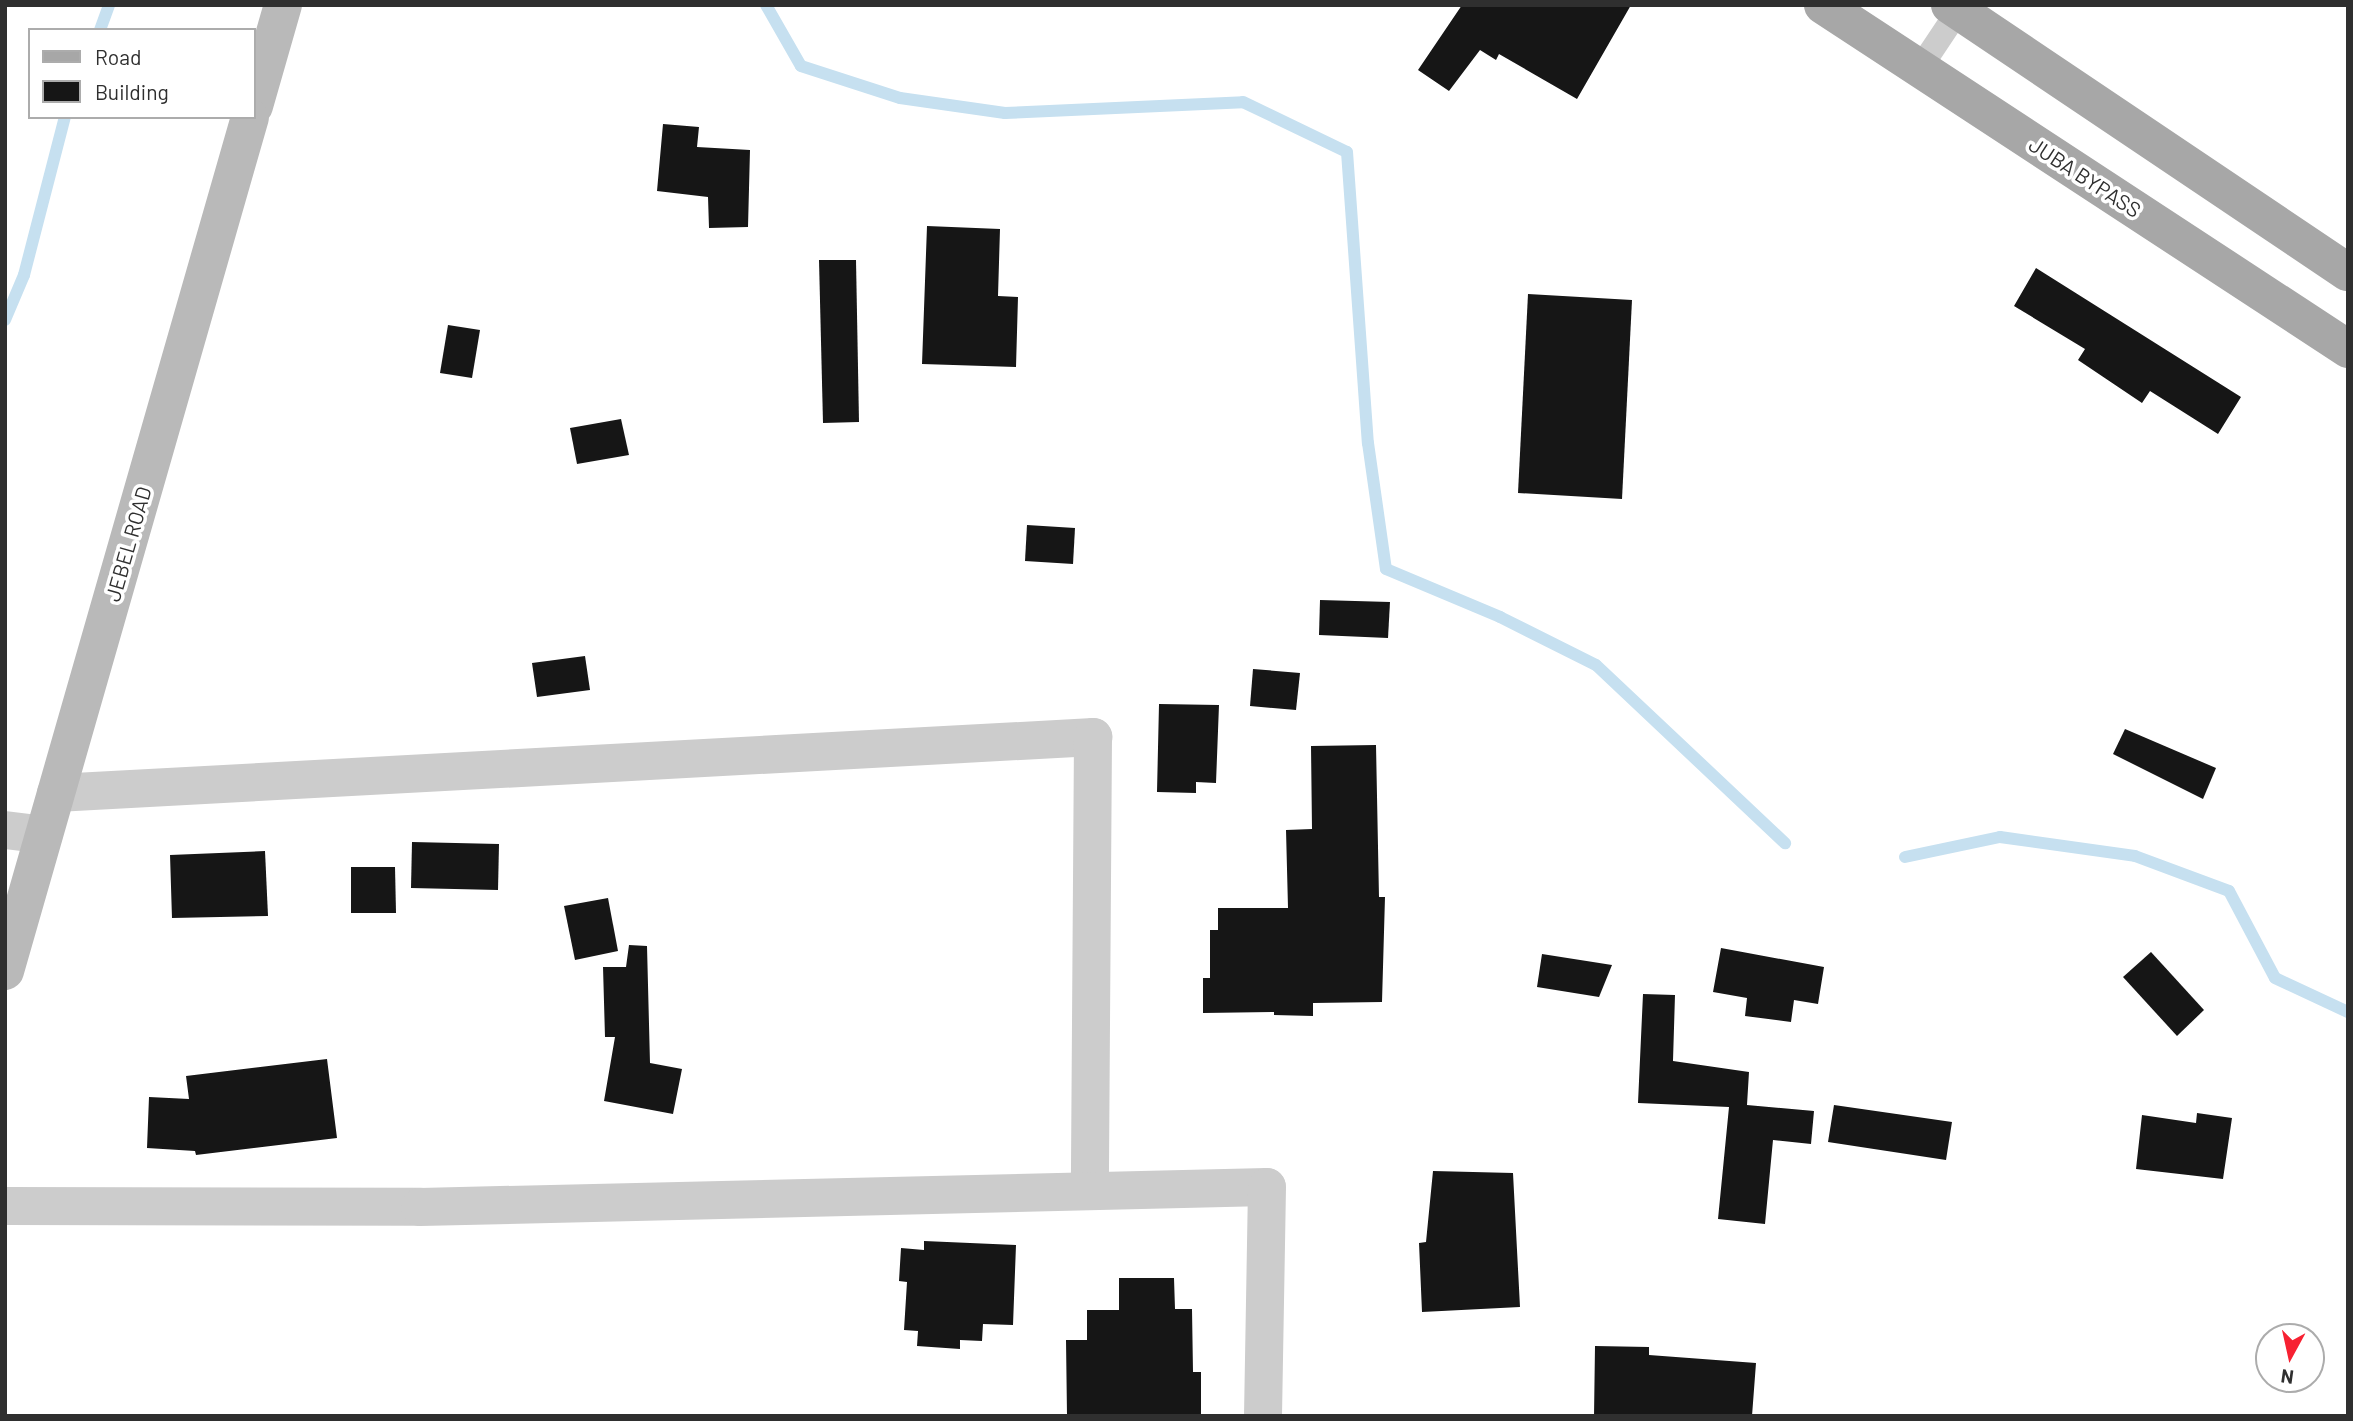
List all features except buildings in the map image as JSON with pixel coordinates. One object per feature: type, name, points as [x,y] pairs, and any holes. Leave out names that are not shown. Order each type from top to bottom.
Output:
[{"type":"main road","points":[[256,99],[283,5]]},
{"type":"main road","name":"JUBA BYPASS","points":[[1822,5],[2348,349]]},
{"type":"main road","points":[[1957,7],[2348,272]]},
{"type":"main road","name":"JEBEL ROAD","points":[[5,971],[249,119]]},
{"type":"street","points":[[56,793],[1093,737],[1090,1190]]},
{"type":"street","points":[[5,830],[44,835]]},
{"type":"street","points":[[5,1206],[420,1207],[1267,1187],[1263,1416]]},
{"type":"lane","points":[[1920,68],[1957,7]]},
{"type":"waterway","points":[[101,28],[109,5]]},
{"type":"waterway","points":[[766,5],[801,66],[900,98],[1005,113],[1243,102],[1347,152],[1368,443],[1386,569],[1500,617],[1596,665],[1785,843]]},
{"type":"waterway","points":[[5,320],[24,275],[64,119]]},
{"type":"waterway","points":[[1905,857],[2000,837],[2135,856],[2229,891],[2275,978],[2348,1012]]}]
